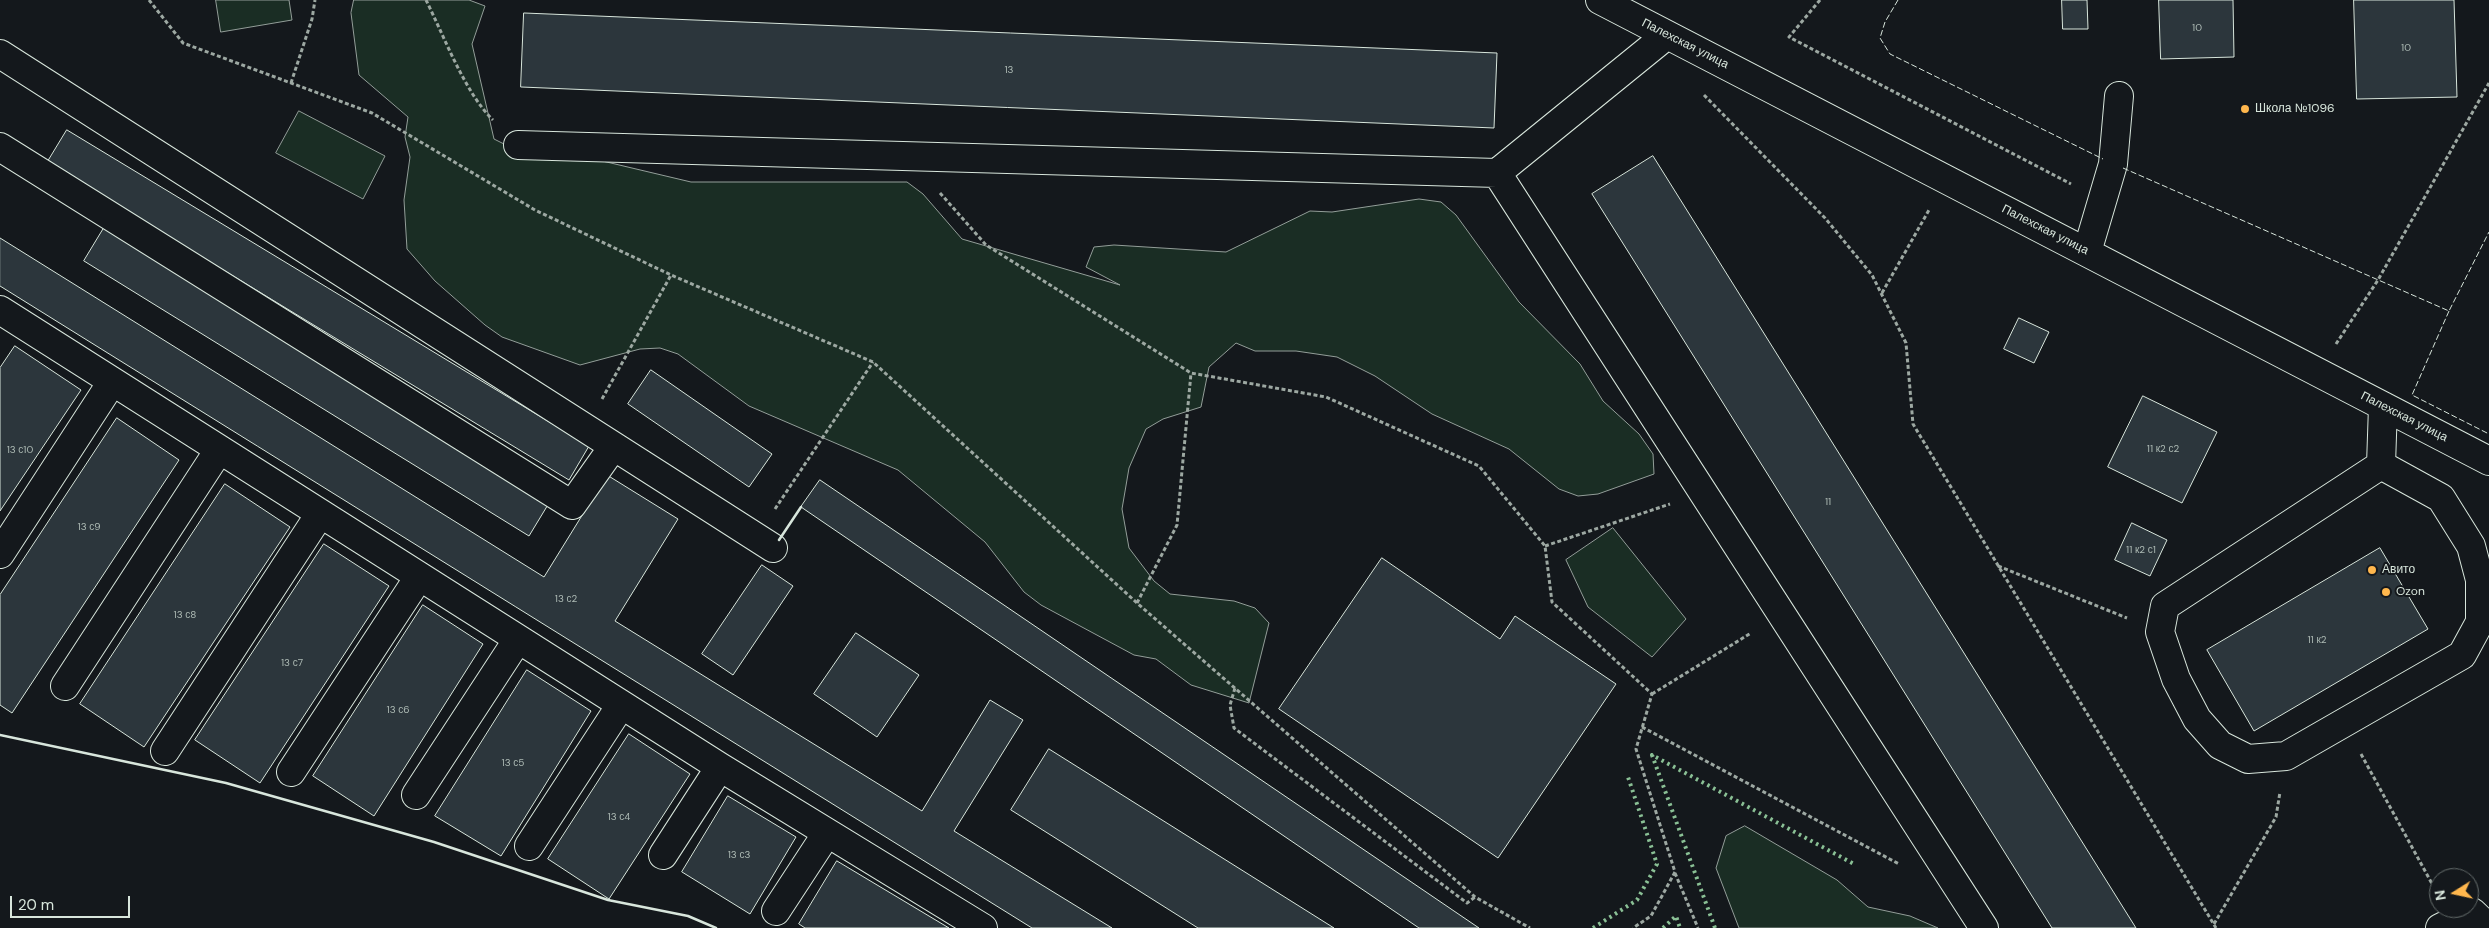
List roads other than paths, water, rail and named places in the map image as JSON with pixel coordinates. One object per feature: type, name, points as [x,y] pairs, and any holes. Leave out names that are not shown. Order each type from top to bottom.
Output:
[{"type":"street","name":"Палехская улица","points":[[1600,0],[2489,460]]},
{"type":"street","points":[[518,146],[1497,173],[1667,34]]},
{"type":"street","points":[[0,54],[764,544]]},
{"type":"street","points":[[2087,252],[2113,164],[2119,96]]},
{"type":"street","points":[[0,147],[572,505],[613,447]]},
{"type":"street","points":[[1497,173],[1984,928]]},
{"type":"street","points":[[3,319],[112,382],[720,768],[983,928]]},
{"type":"street","points":[[0,554],[112,382]]},
{"type":"street","points":[[2381,465],[2383,406]]},
{"type":"street","points":[[65,686],[219,450]]},
{"type":"street","points":[[2381,465],[2441,498],[2471,546],[2480,580],[2480,622],[2462,655],[2286,756],[2248,760],[2220,745],[2197,718],[2176,679],[2160,632],[2165,606],[2381,465]]},
{"type":"street","points":[[165,752],[320,514]]},
{"type":"street","points":[[291,772],[419,577]]},
{"type":"street","points":[[416,795],[518,639]]},
{"type":"street","points":[[528,846],[621,705]]},
{"type":"street","points":[[663,855],[720,768]]},
{"type":"street","points":[[776,911],[827,833]]},
{"type":"street","points":[[2440,928],[2472,912],[2489,928]]},
{"type":"place","name":"Школа №1096","points":[[2245,109]]},
{"type":"place","name":"Авито","points":[[2372,570]]},
{"type":"place","name":"Ozon","points":[[2386,592]]}]
